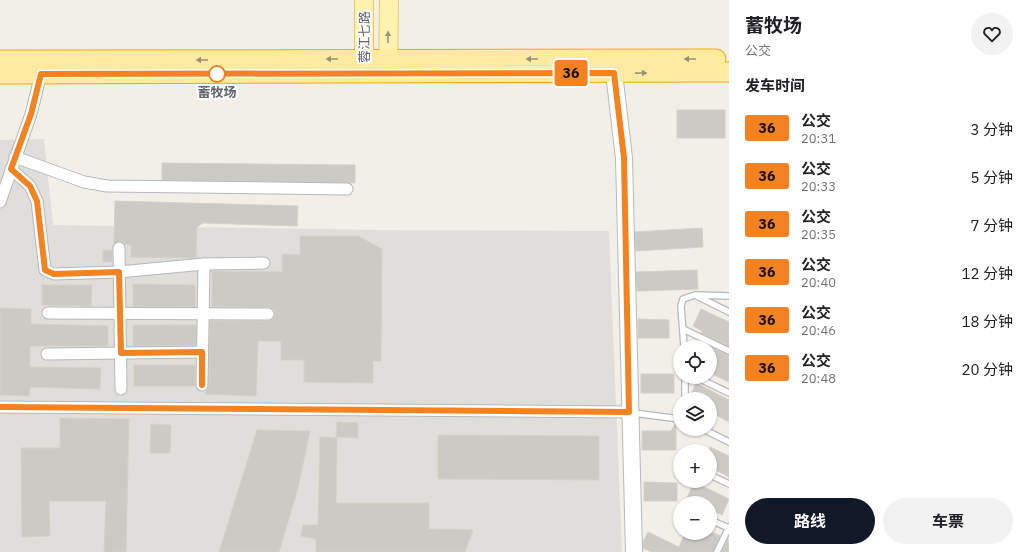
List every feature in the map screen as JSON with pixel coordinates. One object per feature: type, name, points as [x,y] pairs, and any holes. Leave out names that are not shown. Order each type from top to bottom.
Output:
[{"type":"highway","points":[[0,60],[388,66],[729,59]]},
{"type":"highway","points":[[0,74],[364,66]]},
{"type":"highway","points":[[388,66],[614,73],[729,72]]},
{"type":"main road","name":"蓉江七路","points":[[364,0],[364,66]]},
{"type":"main road","name":"蓉江七路","points":[[388,66],[389,0]]},
{"type":"main road","points":[[614,73],[624,158],[629,412],[634,552]]},
{"type":"street","points":[[0,202],[31,114],[41,74]]},
{"type":"street","points":[[15,157],[84,182],[107,186],[347,188]]},
{"type":"street","points":[[11,169],[30,186],[37,201],[45,270],[54,274],[119,272],[204,264],[264,263]]},
{"type":"street","points":[[119,248],[122,389]]},
{"type":"street","points":[[202,385],[204,264]]},
{"type":"street","points":[[48,314],[268,314]]},
{"type":"street","points":[[47,354],[202,352]]},
{"type":"street","points":[[0,407],[629,412]]},
{"type":"lane","points":[[684,340],[681,306],[683,299],[695,295],[729,296]]},
{"type":"lane","points":[[695,295],[729,312]]},
{"type":"lane","points":[[683,329],[729,351]]},
{"type":"lane","points":[[710,384],[729,393]]},
{"type":"lane","points":[[629,412],[673,418]]},
{"type":"lane","points":[[717,436],[729,442]]},
{"type":"lane","points":[[717,478],[729,484]]},
{"type":"lane","points":[[717,523],[729,528],[717,552]]},
{"type":"shaded area","points":[[44,139],[53,225],[380,230],[609,231],[622,552],[0,552],[0,140]]},
{"type":"building","points":[[677,110],[725,110],[725,138],[677,138]]},
{"type":"building","points":[[162,163],[355,165],[355,183],[162,180]]},
{"type":"building","points":[[115,201],[298,206],[297,226],[203,223],[197,227],[196,258],[131,257],[131,245],[119,241],[114,243]]},
{"type":"building","points":[[702,228],[703,247],[636,251],[635,232]]},
{"type":"building","points":[[300,236],[358,236],[382,249],[381,361],[373,361],[373,383],[304,382],[304,360],[281,360],[281,341],[258,341],[256,396],[205,394],[209,385],[210,321],[268,321],[272,320],[275,314],[274,310],[268,307],[212,307],[212,271],[282,272],[282,254],[300,255]]},
{"type":"building","points":[[103,250],[112,250],[112,262],[103,262]]},
{"type":"building","points":[[697,270],[698,289],[637,291],[636,272]]},
{"type":"building","points":[[133,284],[195,285],[195,307],[133,306]]},
{"type":"building","points":[[42,285],[92,285],[91,306],[42,305]]},
{"type":"building","points":[[0,308],[31,309],[31,324],[108,326],[108,346],[30,346],[30,367],[101,368],[100,389],[30,387],[29,396],[0,395]]},
{"type":"building","points":[[701,309],[729,322],[729,346],[701,333],[702,331],[693,326]]},
{"type":"building","points":[[638,319],[669,320],[669,338],[638,338]]},
{"type":"building","points":[[133,325],[196,325],[196,345],[133,346]]},
{"type":"building","points":[[717,350],[729,355],[729,382],[717,376]]},
{"type":"building","points":[[134,365],[195,365],[195,386],[134,386]]},
{"type":"building","points":[[641,374],[673,374],[673,393],[641,393]]},
{"type":"building","points":[[696,384],[698,384],[713,392],[692,392]]},
{"type":"building","points":[[717,394],[729,400],[729,422],[717,416]]},
{"type":"building","points":[[60,418],[129,419],[126,552],[104,552],[106,501],[49,501],[50,536],[22,537],[21,448],[60,448]]},
{"type":"building","points":[[337,422],[358,423],[358,438],[336,437]]},
{"type":"building","points":[[151,424],[171,425],[170,453],[150,453]]},
{"type":"building","points":[[673,428],[673,436],[676,436],[676,444],[673,444],[673,450],[642,450],[642,431],[671,431]]},
{"type":"building","points":[[257,430],[310,431],[298,488],[279,552],[219,552]]},
{"type":"building","points":[[438,435],[599,436],[599,480],[438,479]]},
{"type":"building","points":[[320,437],[337,438],[336,503],[429,503],[429,529],[473,530],[465,552],[316,552],[316,539],[301,536],[303,525],[318,525]]},
{"type":"building","points":[[717,450],[729,456],[729,477],[717,471]]},
{"type":"building","points":[[644,482],[673,483],[673,488],[677,488],[677,496],[673,496],[673,501],[644,501]]},
{"type":"building","points":[[691,488],[706,488],[729,499],[722,515],[717,512],[717,496],[688,496]]},
{"type":"building","points":[[648,532],[679,547],[682,540],[717,540],[717,534],[720,536],[713,552],[651,552],[643,548],[643,542]]},
{"type":"building","points":[[728,539],[729,552],[722,552]]},
{"type":"bus line","name":"36","points":[[0,407],[629,412],[624,158],[614,73],[41,74],[31,114],[11,169],[30,186],[37,201],[45,270],[54,274],[119,272],[121,353],[202,352],[202,385]]},
{"type":"place","name":"蓄牧场","points":[[217,74]]}]
